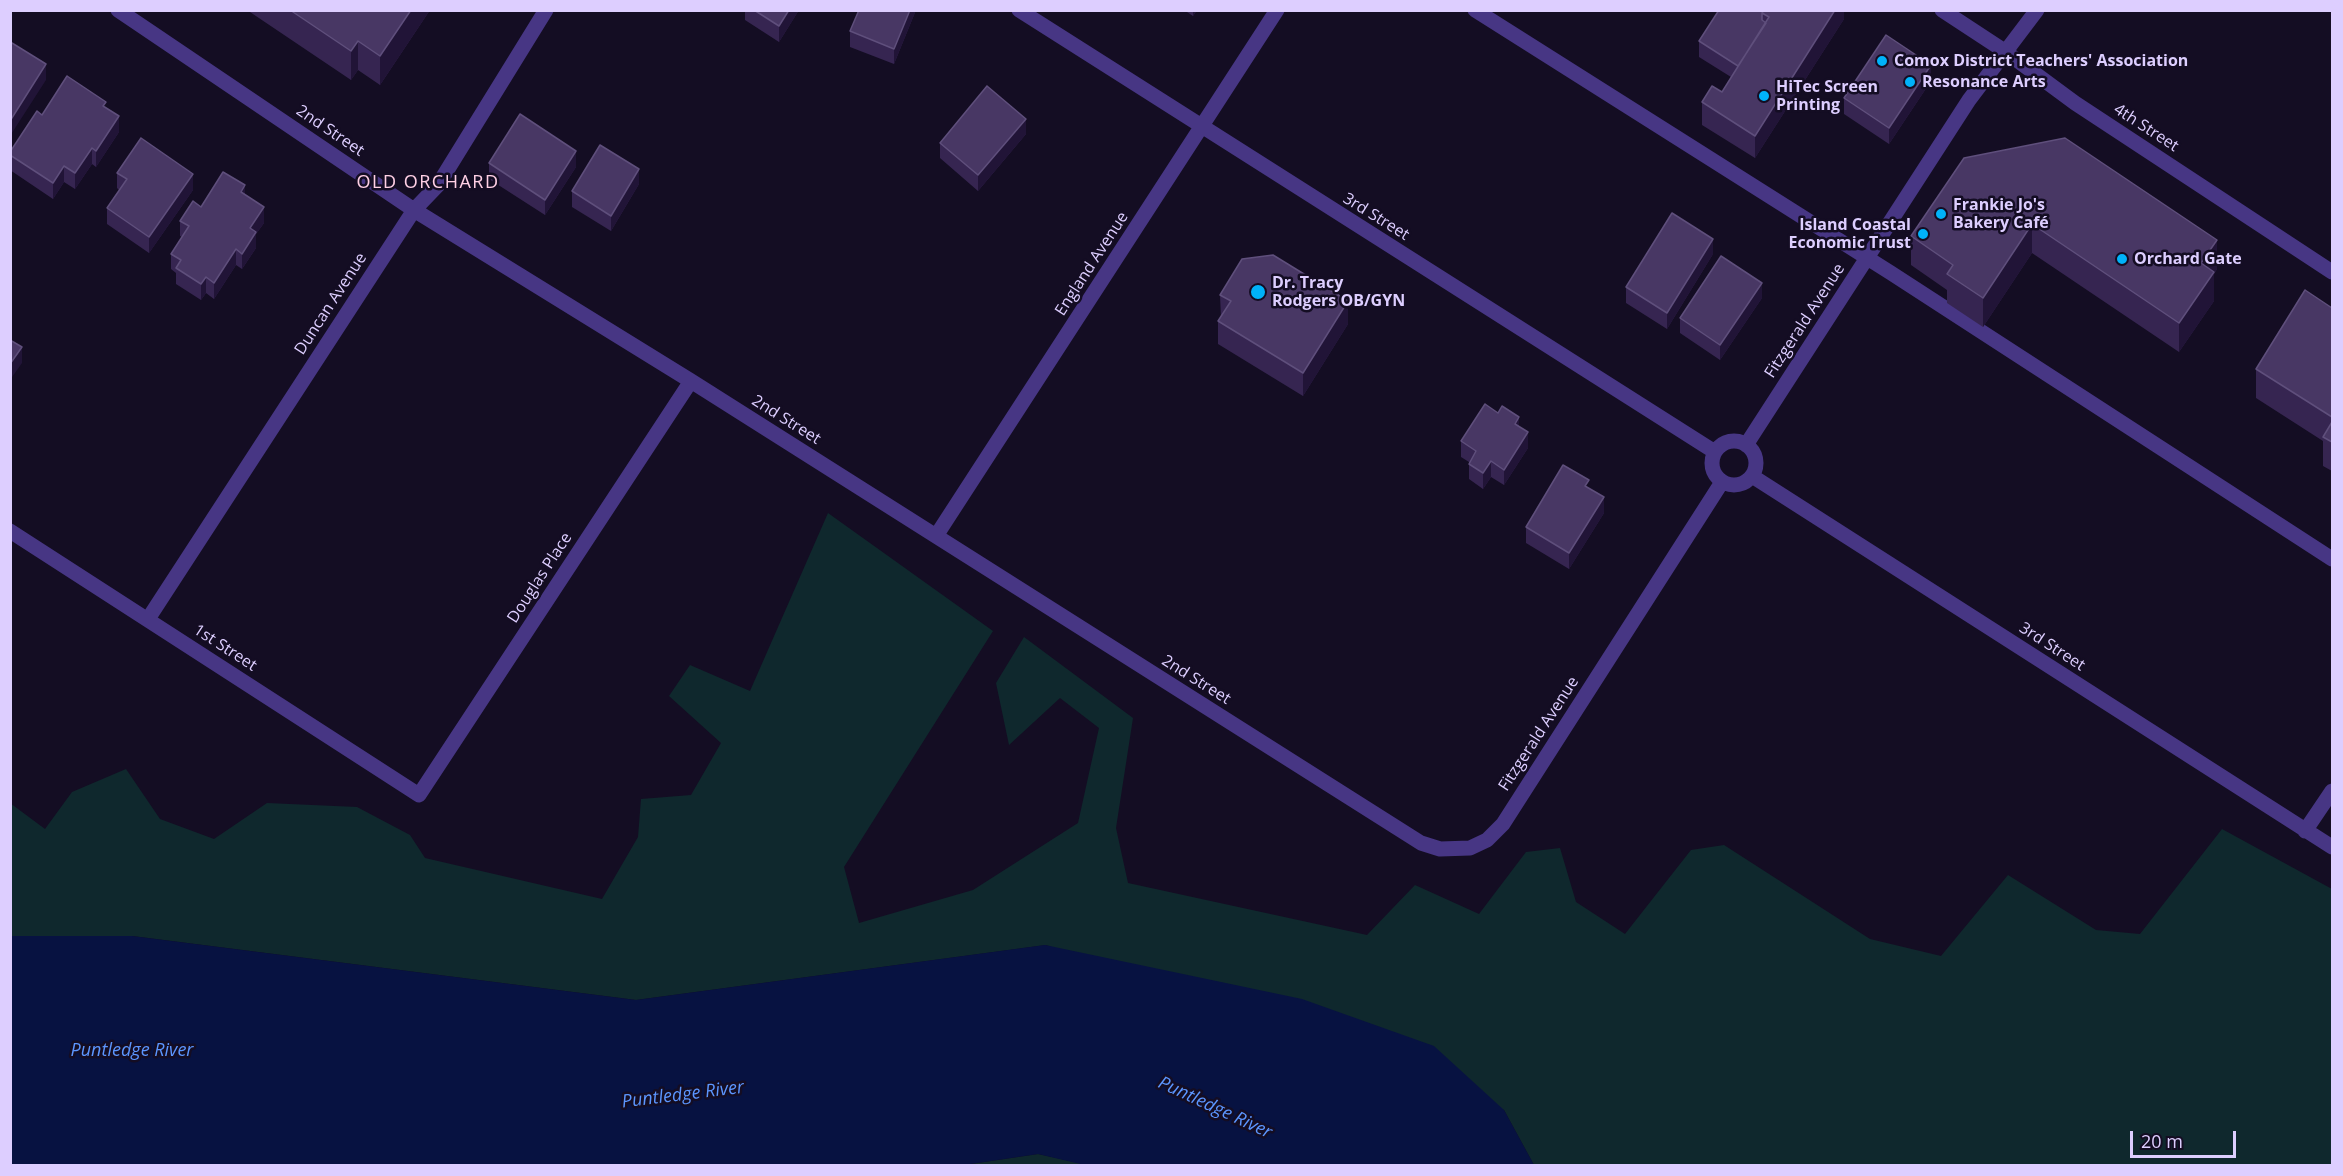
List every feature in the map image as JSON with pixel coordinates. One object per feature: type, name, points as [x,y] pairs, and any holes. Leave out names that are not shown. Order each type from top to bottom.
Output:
[{"type":"street","name":"2nd Street","points":[[118,10],[414,210],[691,381],[1411,837],[1440,849]]},
{"type":"street","name":"Duncan Avenue","points":[[148,619],[414,210],[438,185],[546,10]]},
{"type":"street","name":"3rd Street","points":[[1019,10],[1715,452]]},
{"type":"street","name":"England Avenue","points":[[936,536],[1277,10]]},
{"type":"street","points":[[1475,10],[1868,258],[2332,559]]},
{"type":"street","name":"4th Street","points":[[1942,10],[2006,52],[2075,103],[2332,273]]},
{"type":"street","name":"Fitzgerald Avenue","points":[[1746,445],[1975,92],[2037,10]]},
{"type":"street","name":"Douglas Place","points":[[419,795],[691,381]]},
{"type":"street","points":[[1732,441],[1746,445],[1756,463],[1752,476],[1734,485],[1722,482],[1712,465],[1715,452],[1725,443],[1732,441]]},
{"type":"street","name":"3rd Street","points":[[1752,476],[2332,847]]},
{"type":"street","name":"Fitzgerald Avenue","points":[[1440,849],[1455,850],[1479,844],[1487,840],[1503,824],[1722,482]]},
{"type":"street","name":"1st Street","points":[[10,531],[419,795]]},
{"type":"street","points":[[2305,831],[2332,791]]},
{"type":"green space","points":[[828,513],[993,631],[844,867],[859,923],[973,890],[1078,823],[1099,728],[1060,698],[1009,745],[996,683],[1024,637],[1133,718],[1116,828],[1128,883],[1367,935],[1415,885],[1479,914],[1526,852],[1560,848],[1576,902],[1625,934],[1691,850],[1724,845],[1870,939],[1941,956],[2008,875],[2096,930],[2140,934],[2222,829],[2332,889],[2332,1165],[1534,1165],[1504,1110],[1046,945],[636,1000],[132,936],[11,936],[10,803],[45,829],[72,792],[126,769],[160,819],[214,839],[267,803],[357,807],[410,835],[425,858],[602,899],[638,837],[641,799],[691,795],[721,743],[669,696],[690,665],[750,691]]},
{"type":"green space","points":[[1038,1154],[1089,1165],[957,1166]]},
{"type":"water","name":"Puntledge River","points":[[11,936],[132,936],[636,1000],[1045,945],[1302,999],[1434,1046],[1504,1110],[1534,1165],[1089,1166],[1038,1154],[957,1166],[11,1165]]},
{"type":"building","points":[[290,10],[411,10],[380,56],[358,41],[351,51]]},
{"type":"building","points":[[754,10],[789,10],[779,26]]},
{"type":"building","points":[[859,10],[910,10],[894,49],[850,31]]},
{"type":"building","points":[[1719,10],[1764,10],[1762,20],[1766,23],[1738,66],[1699,41]]},
{"type":"building","name":"HiTec Screen Printing","points":[[1764,10],[1835,10],[1755,136],[1702,102],[1712,86],[1722,92],[1769,17],[1762,13]]},
{"type":"building","points":[[1886,35],[1931,65],[1889,128],[1844,98]]},
{"type":"building","points":[[12,43],[46,64],[10,121],[10,44]]},
{"type":"building","points":[[67,76],[106,102],[103,106],[119,116],[96,151],[92,148],[75,173],[64,166],[53,183],[10,155],[10,152],[37,111],[42,115]]},
{"type":"building","points":[[987,86],[1026,119],[978,175],[940,143]]},
{"type":"building","points":[[520,114],[576,151],[545,200],[489,163]]},
{"type":"building","points":[[141,138],[193,174],[149,237],[107,208],[127,179],[117,173]]},
{"type":"building","name":"Orchard Gate","points":[[2065,138],[2217,240],[2201,263],[2214,272],[2179,323],[2032,224],[1983,298],[1947,274],[1953,265],[1911,236],[1964,158]]},
{"type":"building","points":[[600,145],[639,169],[611,216],[572,191]]},
{"type":"building","points":[[223,172],[245,185],[241,192],[264,207],[250,228],[256,232],[242,254],[236,249],[214,283],[206,277],[201,284],[176,268],[181,260],[171,254],[189,226],[180,221],[193,201],[201,207]]},
{"type":"building","points":[[1672,213],[1713,239],[1667,313],[1626,287]]},
{"type":"building","points":[[1273,255],[1348,301],[1303,373],[1218,321],[1231,301],[1220,295],[1242,259]]},
{"type":"building","points":[[1721,256],[1762,283],[1720,345],[1680,318]]},
{"type":"building","points":[[2305,290],[2332,308],[2332,417],[2256,369]]},
{"type":"building","points":[[10,340],[22,347],[10,364]]},
{"type":"building","points":[[1485,404],[1498,413],[1502,406],[1519,417],[1515,424],[1528,432],[1504,470],[1491,461],[1483,473],[1469,464],[1476,451],[1461,441]]},
{"type":"building","points":[[2332,422],[2332,442],[2323,437]]},
{"type":"building","points":[[1563,465],[1589,480],[1585,486],[1604,497],[1569,553],[1526,527]]},
{"type":"place","name":"Comox District Teachers' Association","points":[[1882,61]]},
{"type":"place","name":"Resonance Arts","points":[[1910,82]]},
{"type":"place","name":"HiTec Screen Printing","points":[[1764,96]]},
{"type":"place","name":"Frankie Jo's Bakery Café","points":[[1941,214]]},
{"type":"place","name":"Island Coastal Economic Trust","points":[[1923,234]]},
{"type":"place","name":"Orchard Gate","points":[[2122,259]]},
{"type":"place","name":"Dr. Tracy Rodgers OB/GYN","points":[[1258,292]]},
{"type":"district","name":"OLD ORCHARD","points":[[428,183]]}]
